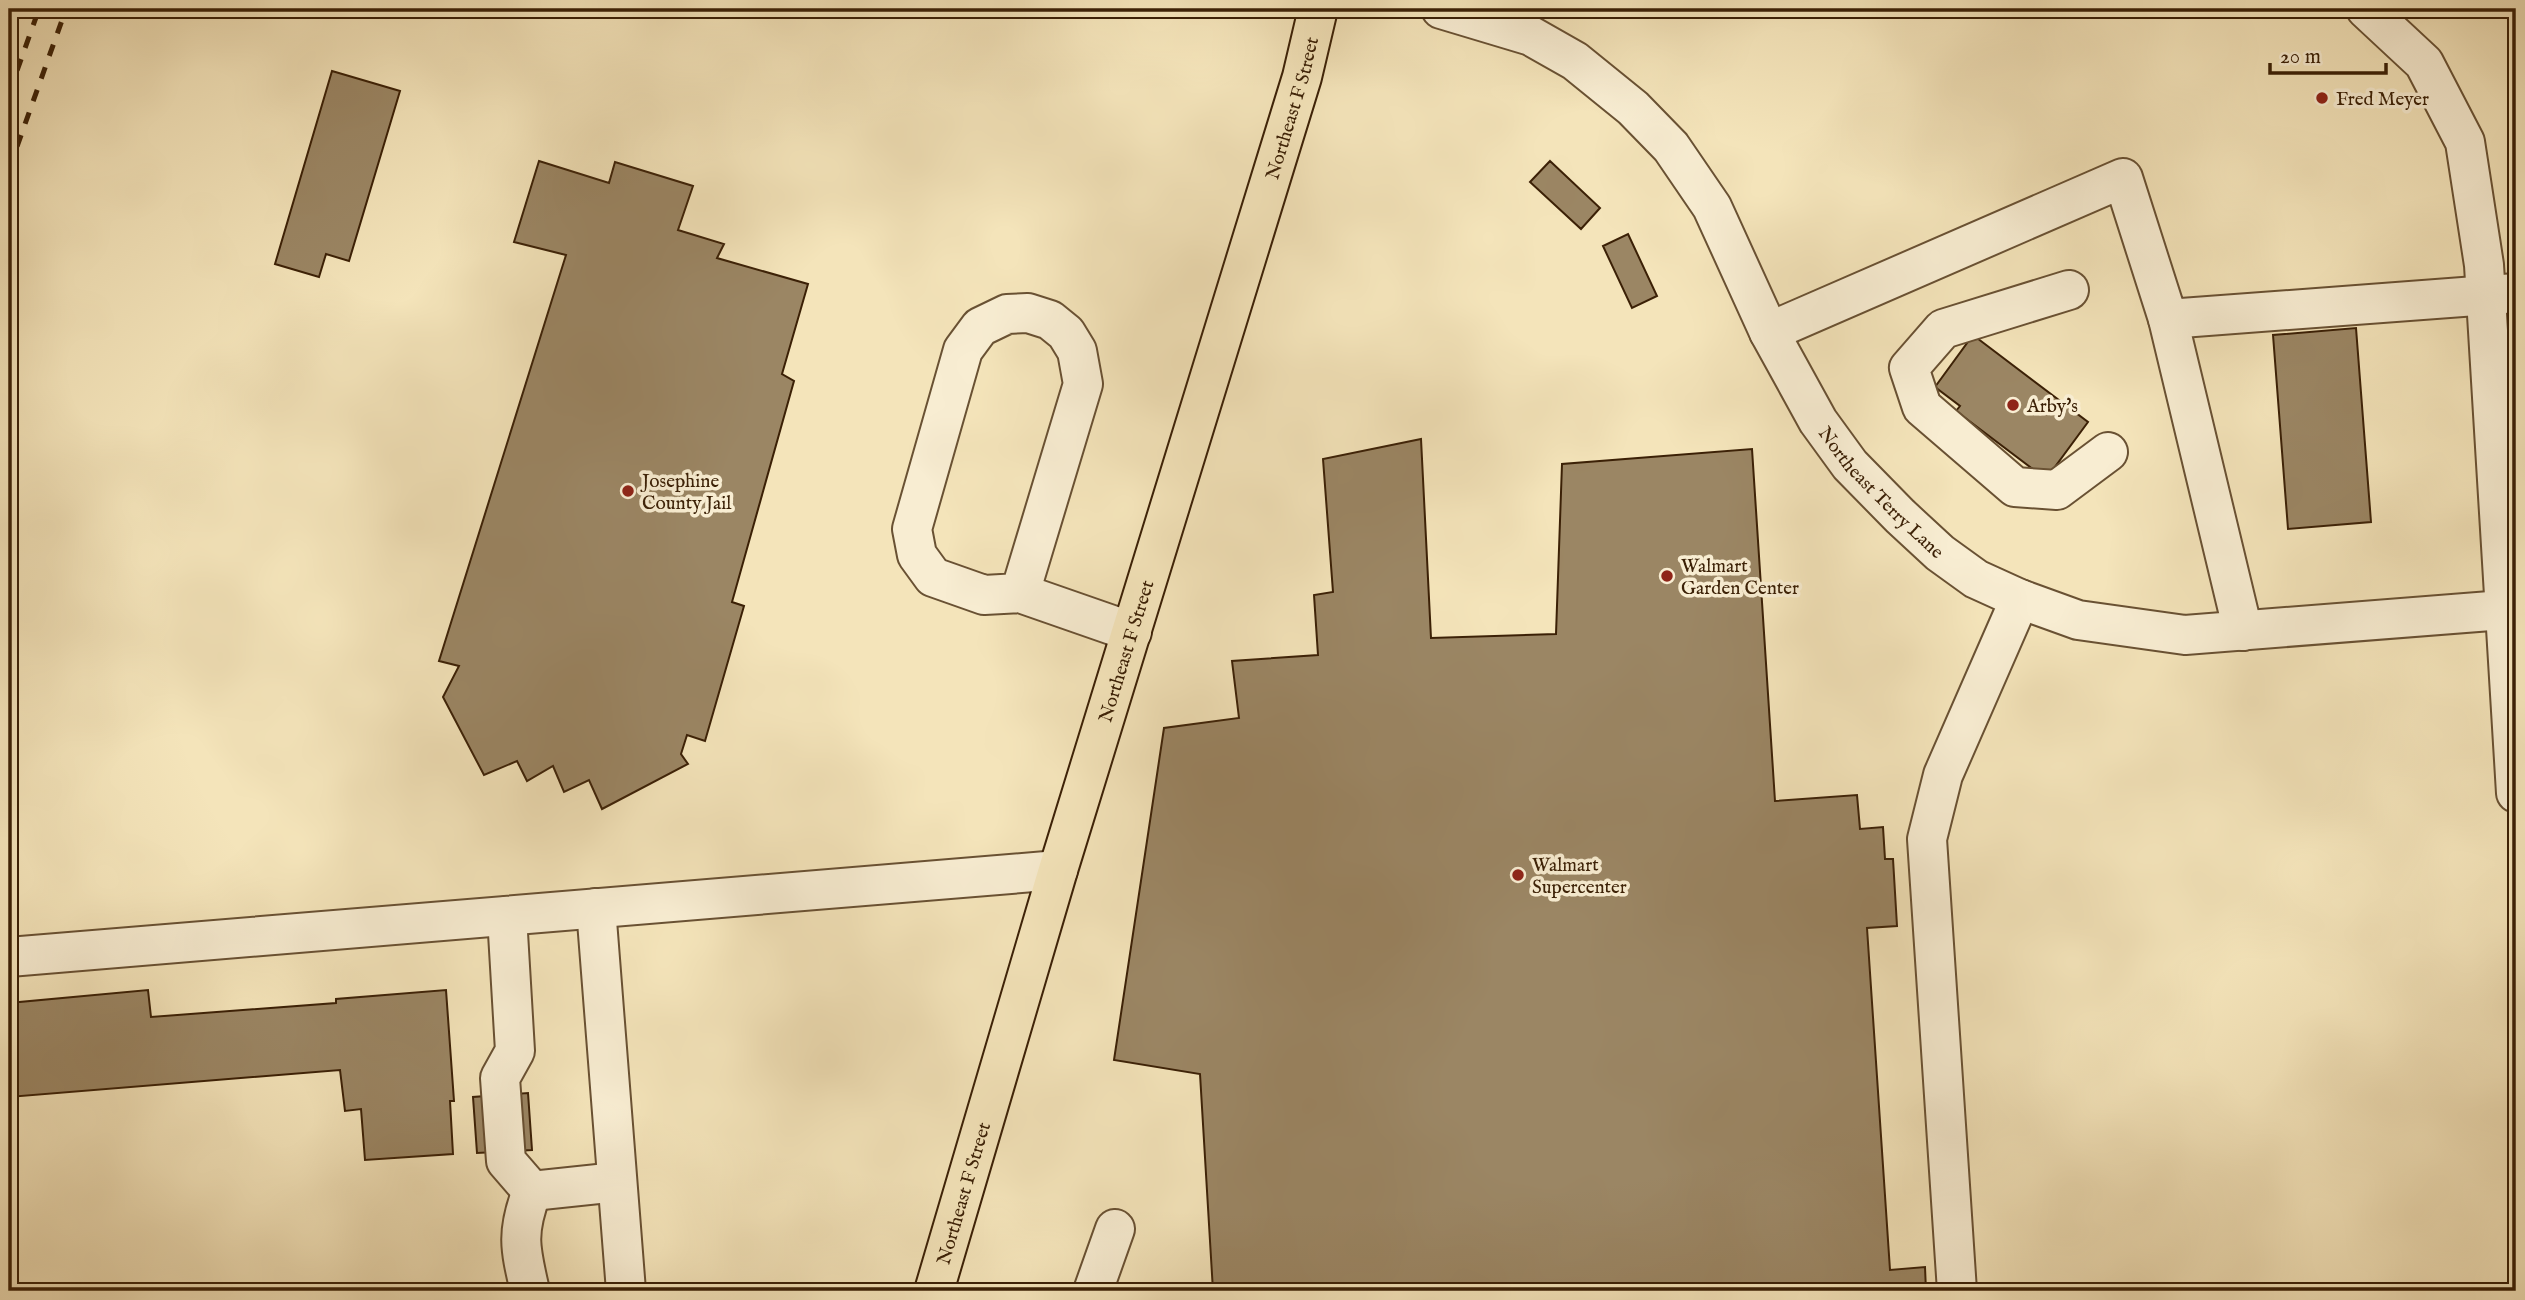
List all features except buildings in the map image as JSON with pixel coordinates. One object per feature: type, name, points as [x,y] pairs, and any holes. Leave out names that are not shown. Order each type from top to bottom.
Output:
[{"type":"main road","name":"Northeast F Street","points":[[934,1291],[1058,870],[1302,77],[1318,9]]},
{"type":"street","name":"Northeast Terry Lane","points":[[1441,9],[1531,36],[1575,61],[1633,108],[1671,147],[1712,206],[1769,332],[1818,421],[1850,465],[1940,554],[1976,579],[2020,600],[2078,620],[2185,635],[2511,610]]},
{"type":"street","points":[[2367,9],[2424,63],[2465,142],[2484,265],[2501,294],[2516,793]]},
{"type":"street","points":[[1769,332],[2123,178],[2168,319],[2243,631]]},
{"type":"street","points":[[2069,290],[1944,330],[1909,368],[1922,407],[2015,486],[2057,490],[2108,452]]},
{"type":"street","points":[[2168,319],[2501,294]]},
{"type":"street","points":[[1020,593],[1083,384],[1077,351],[1066,333],[1050,320],[1028,313],[1007,314],[980,327],[963,350],[912,529],[917,555],[933,577],[984,596],[1020,593],[1132,632]]},
{"type":"street","points":[[1956,1291],[1927,839],[1943,775],[2020,600]]},
{"type":"street","points":[[9,957],[1058,870]]},
{"type":"street","points":[[596,908],[626,1291]]},
{"type":"street","points":[[507,916],[515,1051],[500,1078],[506,1161],[532,1191]]},
{"type":"street","points":[[532,1191],[617,1182]]},
{"type":"street","points":[[530,1291],[521,1254],[521,1221],[532,1191]]},
{"type":"street","points":[[1093,1291],[1115,1229]]},
{"type":"railway","points":[[9,16],[11,9]]},
{"type":"railway","points":[[9,93],[39,9]]},
{"type":"railway","points":[[9,169],[66,9]]},
{"type":"place","name":"Fred Meyer","points":[[2322,98]]},
{"type":"place","name":"Arby's","points":[[2013,405]]},
{"type":"place","name":"Josephine County Jail","points":[[628,491]]},
{"type":"place","name":"Walmart Garden Center","points":[[1667,576]]},
{"type":"place","name":"Walmart Supercenter","points":[[1518,875]]}]
